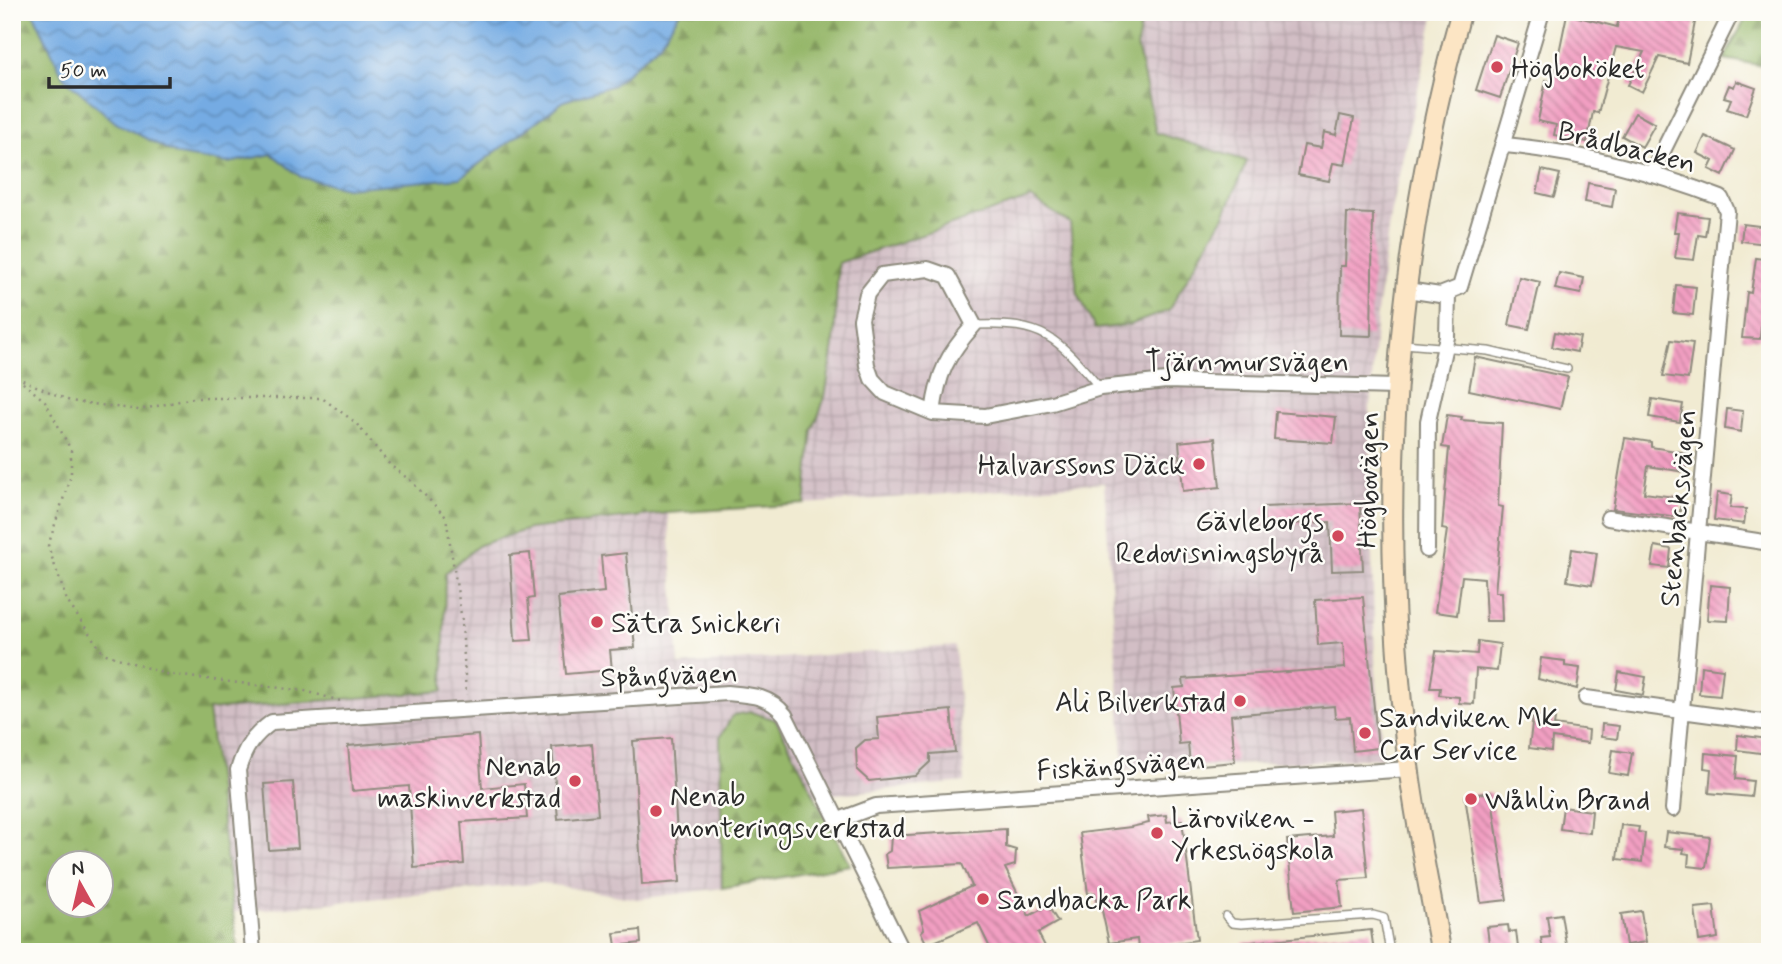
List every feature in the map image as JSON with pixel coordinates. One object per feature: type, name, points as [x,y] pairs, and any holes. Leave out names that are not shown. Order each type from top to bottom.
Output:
[{"type":"main road","name":"Högbovägen","points":[[1441,952],[1409,769],[1392,532],[1396,387],[1407,290],[1431,141],[1461,12]]},
{"type":"street","points":[[1407,290],[1448,295],[1460,287],[1463,281],[1542,12]]},
{"type":"street","points":[[1651,175],[1732,12]]},
{"type":"street","name":"Brådbacken","points":[[1505,145],[1536,148],[1651,175],[1721,198],[1727,211]]},
{"type":"street","name":"Stenbacksvägen","points":[[1673,808],[1684,712],[1727,211]]},
{"type":"street","name":"Tjärnmursvägen","points":[[974,325],[948,276],[928,269],[882,275],[867,294],[861,319],[867,365],[872,379],[884,393],[933,413],[985,416],[1052,403],[1100,388],[1166,381],[1396,387]]},
{"type":"street","points":[[1427,550],[1429,421],[1444,348],[1448,295]]},
{"type":"street","points":[[933,413],[942,368],[952,349],[974,325]]},
{"type":"street","points":[[1608,518],[1770,543]]},
{"type":"street","name":"Spångvägen","points":[[253,952],[237,770],[245,748],[254,734],[272,722],[702,694],[764,698],[776,704],[785,715],[902,952]]},
{"type":"street","points":[[1586,698],[1770,723]]},
{"type":"street","name":"Fiskängsvägen","points":[[839,820],[876,806],[1409,769]]},
{"type":"lane","points":[[974,325],[997,324],[1040,331],[1065,346],[1100,388]]},
{"type":"lane","points":[[1400,343],[1488,352],[1567,369]]},
{"type":"lane","points":[[1226,916],[1232,923],[1241,924],[1373,915],[1384,918],[1390,952]]},
{"type":"path","points":[[14,375],[45,401],[71,450],[71,475],[48,546],[67,601],[103,653],[165,674],[305,691],[344,702]]},
{"type":"path","points":[[14,375],[70,401],[139,410],[193,398],[322,398],[355,422],[390,465],[411,481],[446,517],[462,621],[467,710]]},
{"type":"shaded area","points":[[1143,12],[1435,12],[1390,215],[1377,313],[1370,406],[1375,659],[1383,758],[1124,770],[1104,483],[805,504],[813,430],[825,397],[834,346],[838,263],[1031,198],[1070,222],[1077,291],[1168,310],[1189,271],[1137,46]]},
{"type":"shaded area","points":[[668,513],[679,665],[955,646],[965,782],[815,796],[776,720],[751,712],[733,715],[720,737],[722,888],[637,899],[542,883],[232,912],[208,710],[442,691],[445,573],[479,545],[529,529]]},
{"type":"green space","points":[[12,12],[33,12],[64,78],[228,163],[272,154],[301,177],[460,178],[564,101],[613,85],[659,44],[680,12],[1143,12],[1137,46],[1156,133],[1247,161],[1225,214],[1168,311],[1129,325],[1095,329],[1077,291],[1070,223],[1031,198],[838,263],[834,346],[825,397],[813,430],[805,504],[668,513],[529,529],[479,545],[445,573],[443,691],[208,710],[238,952],[12,952]]},
{"type":"green space","points":[[1749,12],[1770,12],[1770,67],[1724,59]]},
{"type":"green space","points":[[751,712],[776,720],[850,865],[722,888],[720,737],[733,715]]},
{"type":"water","points":[[33,12],[680,12],[659,44],[613,85],[564,101],[460,178],[346,188],[301,177],[272,154],[228,163],[178,155],[116,123],[64,78]]},
{"type":"building","points":[[1620,12],[1669,20],[1671,12],[1697,12],[1687,63],[1659,57],[1642,92],[1628,85],[1644,52],[1616,47],[1598,113],[1593,112],[1587,142],[1554,135],[1556,125],[1538,121],[1546,80],[1553,82],[1567,14],[1617,27]]},
{"type":"building","name":"Högboköket","points":[[1494,35],[1518,43],[1500,98],[1476,90]]},
{"type":"building","points":[[1736,81],[1756,88],[1746,115],[1727,109],[1731,99],[1724,97],[1729,85],[1734,87]]},
{"type":"building","points":[[1635,113],[1655,124],[1642,147],[1622,136]]},
{"type":"building","points":[[1340,115],[1354,118],[1345,165],[1333,163],[1329,181],[1298,175],[1304,145],[1321,148],[1324,132],[1336,135]]},
{"type":"building","points":[[1705,136],[1735,150],[1723,176],[1709,169],[1713,161],[1697,153]]},
{"type":"building","points":[[1542,170],[1560,174],[1554,197],[1537,193]]},
{"type":"building","points":[[1588,183],[1615,188],[1612,207],[1585,202]]},
{"type":"building","points":[[1347,213],[1373,214],[1371,336],[1339,335],[1340,266],[1345,266]]},
{"type":"building","points":[[1677,213],[1708,217],[1705,236],[1698,235],[1694,260],[1675,258],[1679,232],[1674,232]]},
{"type":"building","points":[[1743,224],[1768,227],[1766,244],[1741,241]]},
{"type":"building","points":[[1756,258],[1770,260],[1770,313],[1762,312],[1760,339],[1742,338],[1747,292],[1751,293]]},
{"type":"building","points":[[1559,273],[1584,278],[1581,294],[1555,289]]},
{"type":"building","points":[[1519,277],[1540,282],[1529,329],[1509,325]]},
{"type":"building","points":[[1676,285],[1696,287],[1693,315],[1673,313]]},
{"type":"building","points":[[1555,332],[1580,337],[1577,352],[1552,347]]},
{"type":"building","points":[[1671,340],[1693,343],[1688,379],[1663,376]]},
{"type":"building","points":[[1475,357],[1568,377],[1560,409],[1469,390]]},
{"type":"building","points":[[1652,399],[1683,404],[1680,422],[1649,417]]},
{"type":"building","points":[[1727,409],[1743,411],[1741,432],[1725,429]]},
{"type":"building","points":[[1276,412],[1336,417],[1333,443],[1274,439]]},
{"type":"building","points":[[1447,415],[1462,417],[1461,420],[1502,423],[1498,506],[1503,507],[1495,592],[1501,592],[1502,621],[1486,621],[1484,578],[1462,576],[1457,615],[1435,612],[1447,530],[1442,529],[1449,448],[1442,447]]},
{"type":"building","name":"Halvarssons Däck","points":[[1215,438],[1220,487],[1183,491],[1179,442]]},
{"type":"building","points":[[1625,438],[1651,442],[1651,447],[1688,453],[1685,472],[1648,466],[1644,493],[1682,498],[1679,517],[1613,509]]},
{"type":"building","points":[[1717,493],[1732,495],[1730,508],[1746,509],[1744,524],[1714,520]]},
{"type":"building","points":[[1360,503],[1363,570],[1332,571],[1330,522],[1264,525],[1263,507]]},
{"type":"building","points":[[1655,546],[1671,549],[1669,568],[1652,566]]},
{"type":"building","points":[[1572,549],[1597,553],[1592,585],[1567,581]]},
{"type":"building","points":[[530,553],[534,598],[528,599],[532,640],[515,641],[510,555]]},
{"type":"building","name":"Sätra snickeri","points":[[626,553],[635,648],[610,650],[612,670],[566,674],[558,597],[604,592],[601,556]]},
{"type":"building","points":[[1710,585],[1730,587],[1728,621],[1707,620]]},
{"type":"building","points":[[1363,597],[1378,748],[1353,751],[1350,717],[1335,718],[1334,706],[1231,715],[1235,762],[1190,766],[1188,743],[1179,744],[1174,688],[1184,687],[1183,679],[1345,668],[1343,643],[1318,645],[1315,600]]},
{"type":"building","points":[[1478,641],[1500,644],[1497,671],[1476,669],[1474,704],[1459,703],[1459,697],[1439,695],[1440,688],[1430,688],[1436,651],[1477,654]]},
{"type":"building","points":[[1541,658],[1565,661],[1565,666],[1580,668],[1577,689],[1538,679]]},
{"type":"building","points":[[1701,666],[1723,669],[1720,696],[1699,694]]},
{"type":"building","points":[[1619,672],[1646,677],[1643,695],[1616,690]]},
{"type":"building","points":[[951,710],[955,752],[930,754],[930,762],[915,776],[869,781],[857,770],[856,748],[865,740],[879,739],[877,717]]},
{"type":"building","points":[[1533,716],[1555,719],[1554,725],[1589,730],[1588,743],[1552,738],[1551,751],[1529,748]]},
{"type":"building","points":[[1602,724],[1619,726],[1617,739],[1601,737]]},
{"type":"building","points":[[478,735],[482,788],[524,784],[527,818],[461,822],[464,864],[414,868],[409,786],[352,791],[348,746]]},
{"type":"building","points":[[1738,735],[1769,739],[1768,754],[1737,750]]},
{"type":"building","name":"Nenab monteringsverkstad","points":[[671,738],[680,882],[642,885],[633,741]]},
{"type":"building","name":"Nenab maskinverkstad","points":[[592,744],[598,815],[558,819],[552,747]]},
{"type":"building","points":[[1613,750],[1632,753],[1628,776],[1609,773]]},
{"type":"building","points":[[1705,753],[1738,756],[1736,779],[1753,781],[1751,797],[1709,793],[1711,769],[1704,768]]},
{"type":"building","points":[[293,782],[298,848],[269,850],[264,784]]},
{"type":"building","points":[[1491,792],[1507,900],[1481,903],[1465,796]]},
{"type":"building","points":[[1563,807],[1592,811],[1590,833],[1560,829]]},
{"type":"building","points":[[1361,808],[1368,878],[1339,880],[1342,907],[1294,912],[1287,840],[1333,836],[1331,811]]},
{"type":"building","points":[[1166,815],[1167,822],[1182,820],[1197,940],[1138,948],[1137,939],[1109,943],[1101,906],[1097,907],[1095,893],[1088,894],[1080,833],[1131,827],[1149,823],[1148,817]]},
{"type":"building","points":[[1621,825],[1639,827],[1638,832],[1645,833],[1642,862],[1617,859]]},
{"type":"building","name":"Sandbacka Park","points":[[1006,829],[1006,847],[1016,850],[1015,865],[1005,868],[1029,916],[1048,906],[1058,922],[1038,933],[1048,952],[992,952],[978,923],[927,945],[921,932],[924,929],[919,911],[972,886],[962,864],[887,868],[885,854],[890,851],[891,836]]},
{"type":"building","points":[[1666,832],[1710,837],[1706,868],[1688,866],[1689,854],[1683,853],[1684,849],[1664,847]]},
{"type":"building","points":[[1714,906],[1718,938],[1699,941],[1695,908]]},
{"type":"building","points":[[1641,911],[1646,942],[1626,945],[1621,914]]},
{"type":"building","points":[[1561,914],[1567,950],[1543,952],[1541,938],[1550,937],[1547,916]]},
{"type":"building","points":[[1508,925],[1509,932],[1516,931],[1518,948],[1490,951],[1487,927]]},
{"type":"building","points":[[640,930],[641,943],[616,946],[614,933]]},
{"type":"building","name":"Sandbacka Park","points":[[1371,930],[1374,952],[1242,952],[1242,943]]},
{"type":"place","name":"Högboköket","points":[[1497,67]]},
{"type":"place","name":"Halvarssons Däck","points":[[1199,464]]},
{"type":"place","name":"Gävleborgs Redovisningsbyrå","points":[[1338,536]]},
{"type":"place","name":"Sätra snickeri","points":[[597,622]]},
{"type":"place","name":"Ali Bilverkstad","points":[[1240,701]]},
{"type":"place","name":"Sandviken MK Car Service","points":[[1365,733]]},
{"type":"place","name":"Nenab maskinverkstad","points":[[575,781]]},
{"type":"place","name":"Wåhlin Brand","points":[[1471,799]]},
{"type":"place","name":"Nenab monteringsverkstad","points":[[656,811]]},
{"type":"place","name":"Läroviken - Yrkeshögskola","points":[[1157,833]]},
{"type":"place","name":"Sandbacka Park","points":[[983,899]]}]
